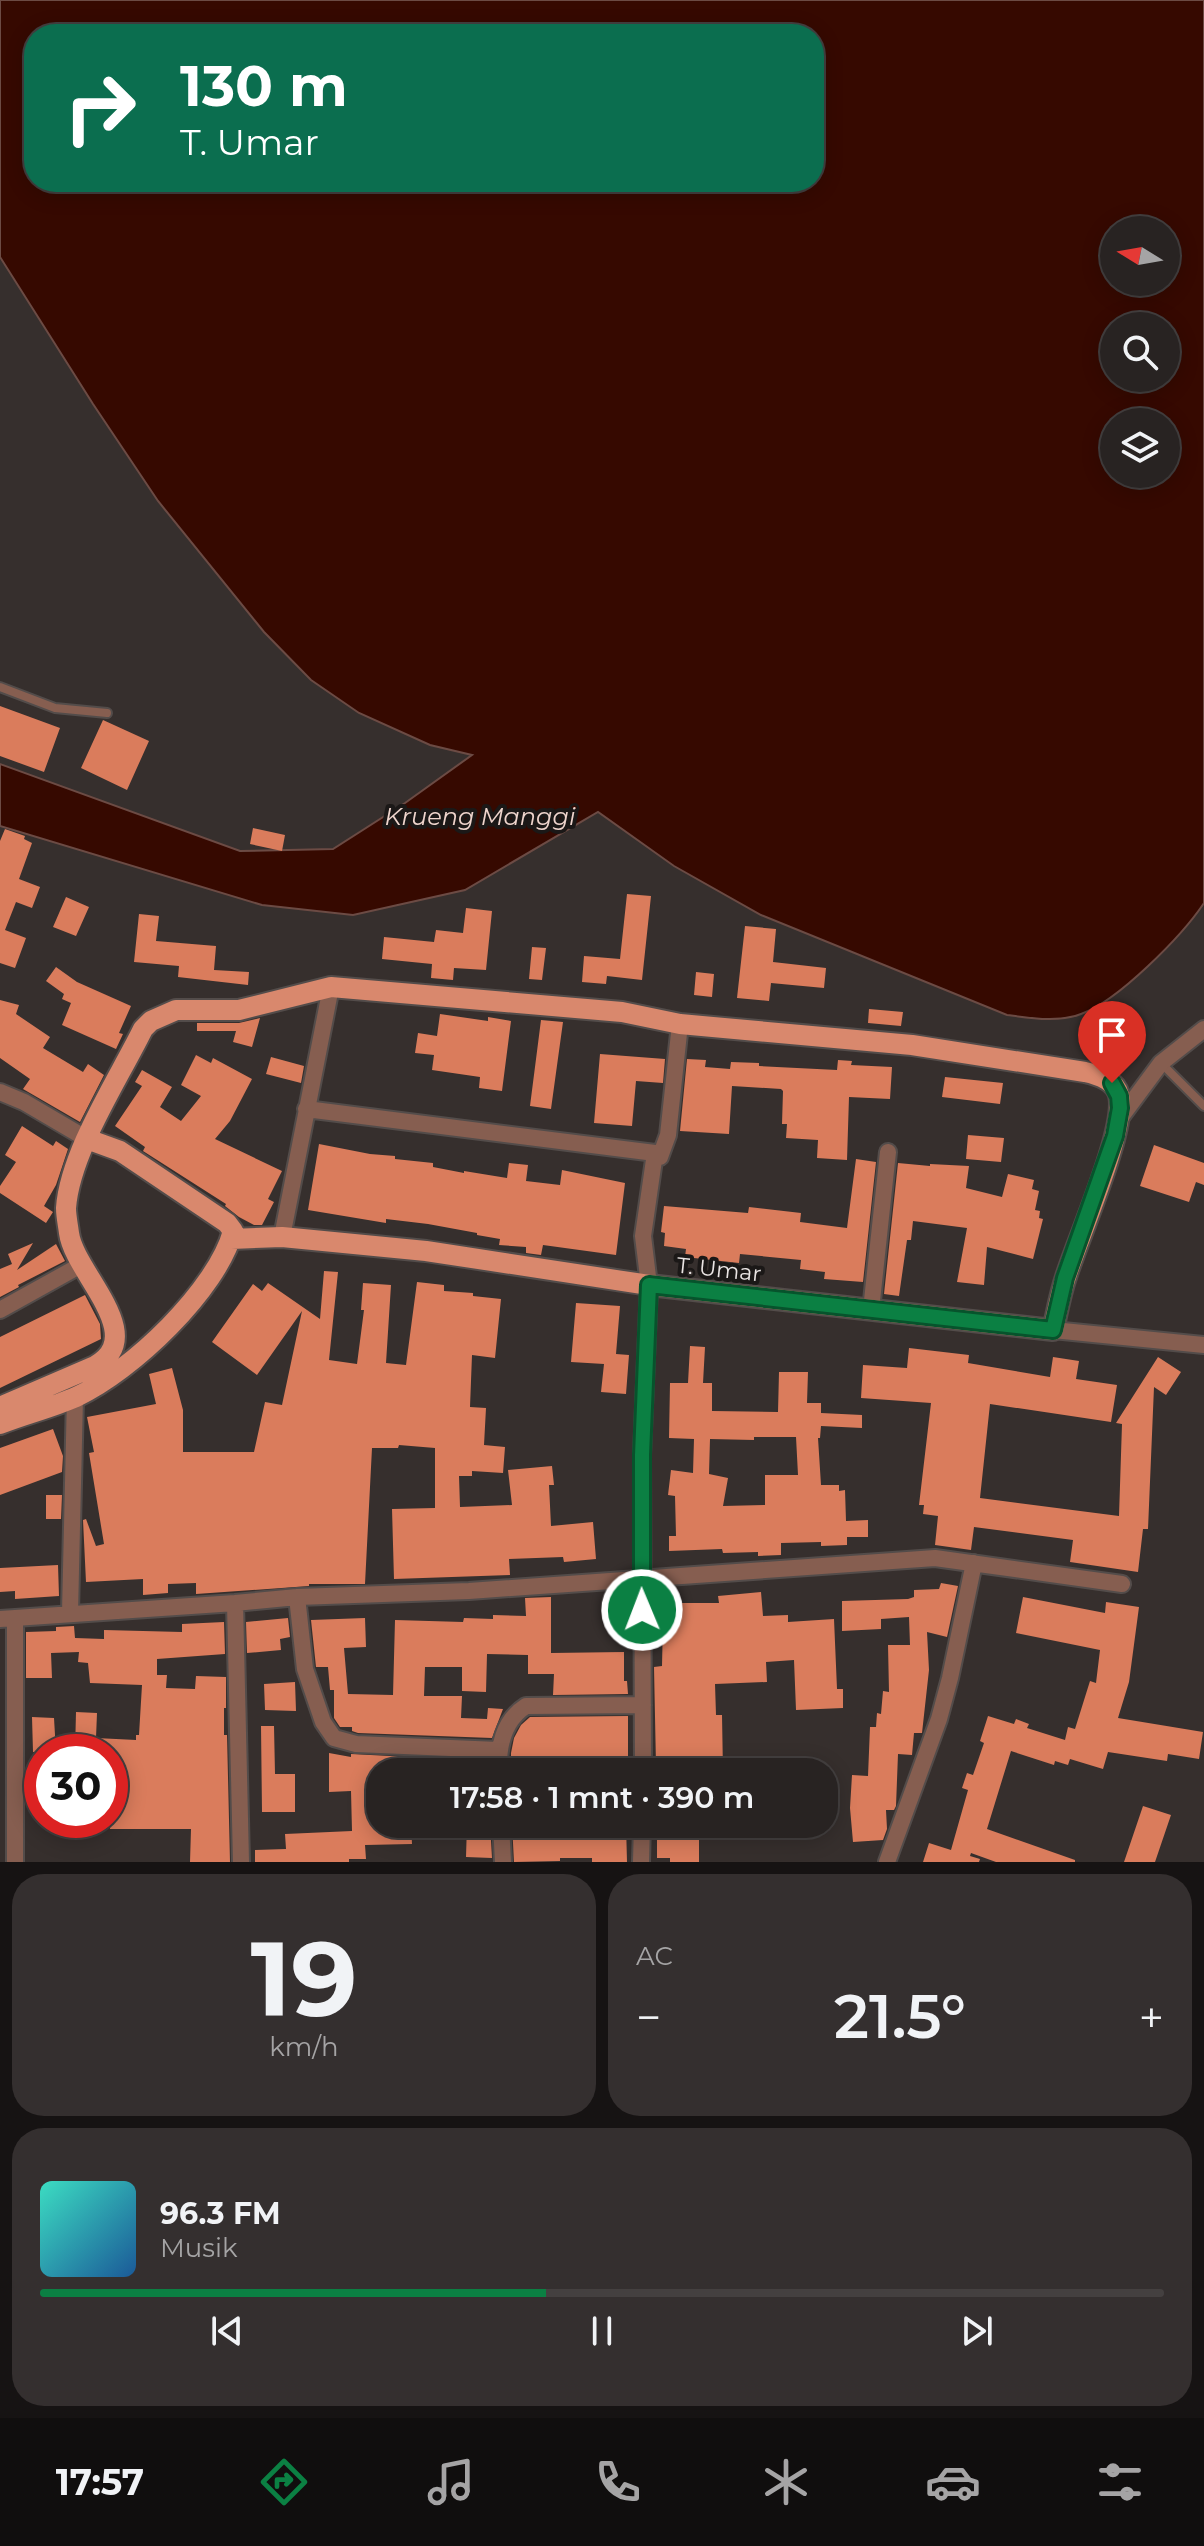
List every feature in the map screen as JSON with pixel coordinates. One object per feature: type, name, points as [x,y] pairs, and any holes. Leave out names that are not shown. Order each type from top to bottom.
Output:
[{"type":"main road","points":[[0,1407],[95,1366],[111,1351],[116,1336],[113,1319],[81,1265],[70,1239],[66,1210],[76,1167],[87,1139],[143,1029],[151,1021],[176,1010],[239,1010],[331,987],[622,1012],[680,1024],[912,1045],[1085,1072],[1104,1078],[1116,1089],[1120,1108],[1115,1136],[1065,1278],[1053,1330]]},
{"type":"main road","points":[[0,1424],[75,1397],[110,1375],[170,1326],[213,1275],[231,1239],[233,1231],[227,1223],[120,1151],[87,1139]]},
{"type":"main road","name":"T. Umar","points":[[231,1239],[282,1237],[426,1251],[649,1285],[1053,1330]]},
{"type":"street","points":[[282,1237],[331,987]]},
{"type":"street","points":[[306,1109],[655,1153],[660,1157],[668,1135],[680,1024]]},
{"type":"street","points":[[1118,1121],[1161,1063],[1204,1029]]},
{"type":"street","points":[[0,1092],[24,1102],[87,1139]]},
{"type":"street","points":[[871,1310],[888,1152]]},
{"type":"street","points":[[643,1758],[642,1455],[649,1285],[643,1236],[655,1153]]},
{"type":"street","points":[[0,1310],[81,1265]]},
{"type":"street","name":"T. Umar","points":[[1053,1330],[1204,1345]]},
{"type":"street","points":[[70,1613],[75,1397]]},
{"type":"street","points":[[15,1862],[7,1618],[297,1597],[469,1591],[928,1558],[1122,1584]]},
{"type":"street","points":[[887,1862],[939,1719],[974,1563]]},
{"type":"street","points":[[297,1597],[305,1669],[323,1722],[334,1738],[356,1744],[498,1750]]},
{"type":"street","points":[[235,1603],[241,1862]]},
{"type":"street","points":[[498,1758],[498,1750],[509,1722],[526,1706],[643,1705]]},
{"type":"street","points":[[502,1838],[503,1862]]},
{"type":"street","points":[[641,1862],[642,1838]]},
{"type":"lane","points":[[0,687],[55,708],[107,713]]},
{"type":"lane","points":[[1161,1063],[1204,1106]]},
{"type":"water","name":"Krueng Manggi","points":[[0,0],[1204,0],[1204,903],[1165,949],[1130,982],[1096,1007],[1063,1018],[1007,1015],[761,915],[674,866],[598,812],[465,890],[353,915],[262,905],[0,826],[0,764],[240,851],[333,849],[472,755],[430,745],[359,713],[311,680],[264,632],[158,501],[0,257]]},
{"type":"building","points":[[0,706],[60,728],[44,772],[0,756]]},
{"type":"building","points":[[103,720],[149,741],[127,790],[81,768]]},
{"type":"building","points":[[253,828],[285,835],[282,851],[250,844]]},
{"type":"building","points":[[5,829],[25,836],[24,839],[32,843],[19,879],[40,887],[32,908],[16,902],[5,930],[26,938],[15,968],[0,963],[0,841]]},
{"type":"building","points":[[627,894],[651,896],[642,980],[607,976],[606,984],[582,982],[584,956],[620,959]]},
{"type":"building","points":[[66,897],[89,907],[76,936],[53,927]]},
{"type":"building","points":[[466,908],[492,911],[486,970],[454,968],[453,980],[431,978],[432,964],[382,959],[384,937],[434,942],[436,930],[463,933]]},
{"type":"building","points":[[139,914],[159,916],[156,941],[216,946],[214,970],[249,972],[248,985],[178,977],[179,966],[134,962]]},
{"type":"building","points":[[745,926],[776,929],[773,962],[826,968],[824,988],[771,983],[769,1001],[737,998]]},
{"type":"building","points":[[532,947],[546,948],[542,980],[529,979]]},
{"type":"building","points":[[56,967],[77,982],[131,1006],[119,1033],[123,1034],[116,1049],[62,1025],[71,1003],[62,999],[64,994],[46,981]]},
{"type":"building","points":[[696,972],[714,974],[712,997],[694,995]]},
{"type":"building","points":[[0,1000],[19,1005],[16,1014],[50,1037],[43,1048],[83,1072],[88,1064],[104,1075],[80,1122],[23,1089],[30,1079],[0,1058]]},
{"type":"building","points":[[869,1009],[903,1012],[901,1026],[868,1023]]},
{"type":"building","points":[[440,1014],[511,1021],[502,1091],[479,1088],[480,1077],[432,1070],[434,1055],[415,1053],[418,1033],[437,1036]]},
{"type":"building","points":[[260,1018],[252,1047],[233,1042],[236,1031],[197,1031],[197,1023],[239,1023]]},
{"type":"building","points":[[541,1020],[563,1022],[551,1109],[530,1106]]},
{"type":"building","points":[[600,1054],[665,1059],[663,1083],[636,1081],[632,1126],[594,1123]]},
{"type":"building","points":[[196,1055],[211,1063],[213,1058],[252,1079],[230,1121],[215,1139],[282,1171],[268,1199],[274,1202],[262,1225],[254,1225],[239,1217],[226,1204],[143,1151],[145,1147],[115,1126],[142,1086],[135,1082],[142,1070],[172,1087],[160,1107],[181,1121],[201,1096],[181,1085]]},
{"type":"building","points":[[271,1057],[304,1066],[301,1083],[266,1074]]},
{"type":"building","points":[[687,1059],[706,1060],[705,1067],[730,1069],[731,1062],[837,1070],[838,1060],[852,1061],[851,1065],[892,1067],[890,1099],[849,1097],[847,1160],[817,1158],[818,1140],[786,1138],[787,1124],[782,1124],[781,1089],[732,1086],[729,1134],[680,1131]]},
{"type":"building","points":[[945,1077],[1003,1083],[1000,1104],[942,1097]]},
{"type":"building","points":[[22,1126],[53,1146],[56,1141],[68,1149],[56,1185],[44,1206],[53,1212],[46,1223],[0,1193],[0,1186],[16,1162],[5,1155]]},
{"type":"building","points":[[968,1135],[1004,1138],[1001,1162],[966,1159]]},
{"type":"building","points":[[319,1144],[433,1163],[433,1167],[464,1173],[507,1178],[509,1163],[528,1165],[526,1181],[560,1185],[562,1170],[625,1183],[616,1255],[543,1245],[541,1255],[526,1253],[526,1247],[499,1245],[500,1239],[477,1233],[308,1210]]},
{"type":"building","points":[[1154,1145],[1204,1163],[1204,1185],[1196,1182],[1189,1202],[1140,1186]]},
{"type":"building","points":[[856,1159],[876,1162],[863,1282],[824,1279],[825,1272],[800,1269],[801,1260],[740,1254],[739,1263],[685,1257],[686,1249],[664,1246],[665,1233],[661,1232],[664,1206],[748,1213],[749,1207],[801,1213],[800,1222],[847,1228]]},
{"type":"building","points":[[898,1163],[969,1166],[966,1188],[1002,1197],[1008,1174],[1034,1180],[1032,1189],[1039,1191],[1035,1210],[1040,1211],[1039,1218],[1043,1219],[1033,1259],[987,1247],[984,1285],[957,1282],[967,1228],[913,1221],[911,1240],[907,1240],[899,1296],[884,1294]]},
{"type":"building","points":[[33,1243],[17,1270],[56,1244],[65,1261],[0,1297],[0,1269],[12,1264],[8,1254]]},
{"type":"building","points":[[324,1271],[338,1272],[329,1360],[357,1364],[364,1310],[361,1310],[363,1283],[391,1285],[386,1363],[406,1365],[417,1282],[444,1285],[444,1291],[501,1299],[495,1358],[472,1355],[470,1407],[486,1408],[484,1445],[505,1447],[503,1473],[472,1471],[472,1476],[459,1476],[460,1507],[512,1505],[508,1470],[552,1466],[554,1485],[549,1485],[551,1526],[593,1522],[596,1559],[564,1562],[563,1557],[509,1559],[510,1575],[394,1579],[392,1509],[435,1508],[435,1448],[399,1445],[398,1448],[372,1448],[365,1584],[309,1584],[196,1594],[196,1583],[168,1584],[168,1593],[143,1595],[143,1579],[86,1582],[83,1520],[86,1519],[96,1546],[104,1544],[89,1453],[94,1452],[87,1417],[156,1404],[149,1374],[172,1368],[183,1410],[183,1452],[254,1452],[265,1402],[282,1405],[302,1311],[257,1375],[212,1342],[253,1284],[262,1291],[268,1283],[320,1319]]},
{"type":"building","points":[[85,1295],[100,1324],[101,1339],[0,1388],[0,1337]]},
{"type":"building","points":[[576,1303],[620,1306],[616,1354],[629,1355],[626,1394],[601,1392],[604,1364],[571,1362]]},
{"type":"building","points":[[690,1346],[705,1347],[703,1383],[712,1383],[712,1411],[778,1412],[779,1372],[808,1372],[807,1403],[821,1403],[821,1413],[862,1415],[862,1428],[821,1426],[818,1438],[821,1485],[839,1485],[839,1491],[845,1490],[846,1521],[868,1520],[868,1537],[847,1537],[847,1545],[781,1543],[781,1555],[723,1553],[722,1549],[669,1551],[669,1536],[676,1536],[675,1496],[668,1495],[671,1470],[693,1473],[694,1439],[669,1438],[670,1383],[688,1383]],"holes":[[[796,1437],[798,1475],[765,1475],[765,1505],[723,1506],[728,1478],[709,1474],[710,1439]]]},
{"type":"building","points":[[909,1348],[969,1355],[968,1363],[1050,1377],[1053,1357],[1079,1361],[1076,1379],[1117,1385],[1111,1422],[990,1404],[980,1498],[1119,1516],[1122,1424],[1116,1423],[1158,1357],[1181,1372],[1166,1395],[1154,1387],[1148,1529],[1143,1529],[1138,1572],[1070,1562],[1073,1540],[974,1527],[971,1550],[935,1545],[938,1516],[923,1514],[924,1505],[919,1505],[931,1403],[861,1398],[863,1365],[907,1368]]},
{"type":"building","points":[[53,1429],[63,1456],[62,1472],[0,1495],[0,1448]]},
{"type":"building","points":[[46,1495],[62,1495],[61,1519],[46,1519]]},
{"type":"building","points":[[58,1565],[59,1596],[15,1599],[15,1591],[0,1592],[0,1568]]},
{"type":"building","points":[[941,1583],[958,1586],[947,1637],[927,1632],[929,1670],[922,1733],[914,1733],[912,1755],[898,1754],[896,1806],[894,1810],[886,1810],[887,1829],[883,1840],[853,1842],[850,1808],[852,1775],[868,1776],[870,1727],[876,1727],[877,1713],[881,1714],[883,1691],[889,1692],[888,1645],[910,1645],[909,1617],[881,1619],[881,1629],[842,1631],[842,1601],[908,1599],[914,1597],[914,1590],[939,1589]]},
{"type":"building","points":[[761,1592],[763,1616],[788,1615],[788,1622],[834,1619],[837,1689],[843,1689],[843,1708],[796,1710],[794,1660],[766,1662],[767,1682],[715,1684],[716,1715],[722,1715],[723,1758],[656,1758],[654,1667],[662,1666],[663,1621],[679,1621],[679,1603],[719,1603],[718,1596]]},
{"type":"building","points":[[551,1597],[551,1653],[624,1652],[624,1681],[627,1681],[628,1694],[553,1695],[554,1674],[528,1674],[528,1655],[487,1654],[486,1692],[462,1691],[462,1667],[425,1667],[424,1696],[462,1696],[461,1718],[487,1719],[488,1708],[503,1709],[492,1738],[358,1733],[352,1731],[352,1727],[340,1727],[334,1718],[334,1690],[330,1690],[328,1667],[316,1667],[311,1620],[365,1618],[366,1647],[344,1648],[348,1694],[393,1695],[395,1620],[463,1622],[464,1618],[493,1619],[493,1615],[526,1616],[525,1598]]},
{"type":"building","points":[[1023,1597],[1105,1613],[1106,1602],[1139,1607],[1129,1682],[1118,1718],[1203,1732],[1199,1759],[1168,1754],[1167,1761],[1108,1752],[1103,1769],[1070,1759],[1068,1765],[1055,1761],[1054,1765],[1011,1751],[987,1829],[1075,1862],[996,1862],[971,1853],[970,1856],[980,1859],[979,1862],[923,1862],[929,1843],[951,1850],[968,1790],[962,1788],[967,1773],[973,1775],[984,1743],[980,1741],[988,1716],[1014,1724],[1016,1719],[1029,1724],[1027,1728],[1065,1740],[1068,1727],[1075,1729],[1090,1681],[1096,1683],[1100,1650],[1016,1633]]},
{"type":"building","points":[[288,1618],[290,1637],[280,1639],[281,1650],[247,1653],[246,1622]]},
{"type":"building","points":[[224,1622],[225,1654],[157,1659],[157,1675],[167,1675],[166,1688],[195,1689],[196,1676],[226,1677],[224,1735],[227,1735],[230,1862],[190,1862],[191,1829],[128,1829],[128,1740],[136,1740],[136,1735],[139,1735],[142,1685],[90,1683],[88,1663],[78,1662],[79,1652],[51,1653],[52,1678],[26,1678],[26,1632],[56,1631],[56,1627],[74,1626],[75,1638],[104,1639],[104,1630],[182,1632],[182,1624]]},
{"type":"building","points":[[295,1682],[296,1711],[265,1710],[264,1684]]},
{"type":"building","points":[[76,1712],[97,1713],[96,1734],[75,1734]]},
{"type":"building","points":[[628,1716],[628,1758],[511,1758],[514,1738],[530,1717]]},
{"type":"building","points":[[32,1717],[54,1718],[55,1734],[32,1734]]},
{"type":"building","points":[[261,1726],[274,1726],[275,1774],[295,1774],[295,1812],[262,1812]]},
{"type":"building","points":[[329,1753],[351,1757],[351,1754],[429,1758],[366,1758],[366,1838],[412,1838],[412,1844],[365,1845],[366,1859],[349,1859],[349,1862],[255,1862],[255,1850],[286,1849],[285,1834],[352,1831],[351,1791],[329,1792]]},
{"type":"building","points":[[1143,1806],[1171,1815],[1155,1862],[1124,1862]]},
{"type":"building","points":[[467,1838],[491,1838],[492,1858],[466,1857]]},
{"type":"building","points":[[513,1838],[626,1838],[627,1862],[560,1858],[560,1861],[514,1862]]},
{"type":"building","points":[[657,1838],[699,1838],[699,1862],[670,1862],[670,1858],[657,1858]]},
{"type":"route","points":[[642,1610],[642,1455],[649,1285],[1053,1330],[1065,1278],[1115,1136],[1120,1108],[1119,1096],[1112,1083]]}]
